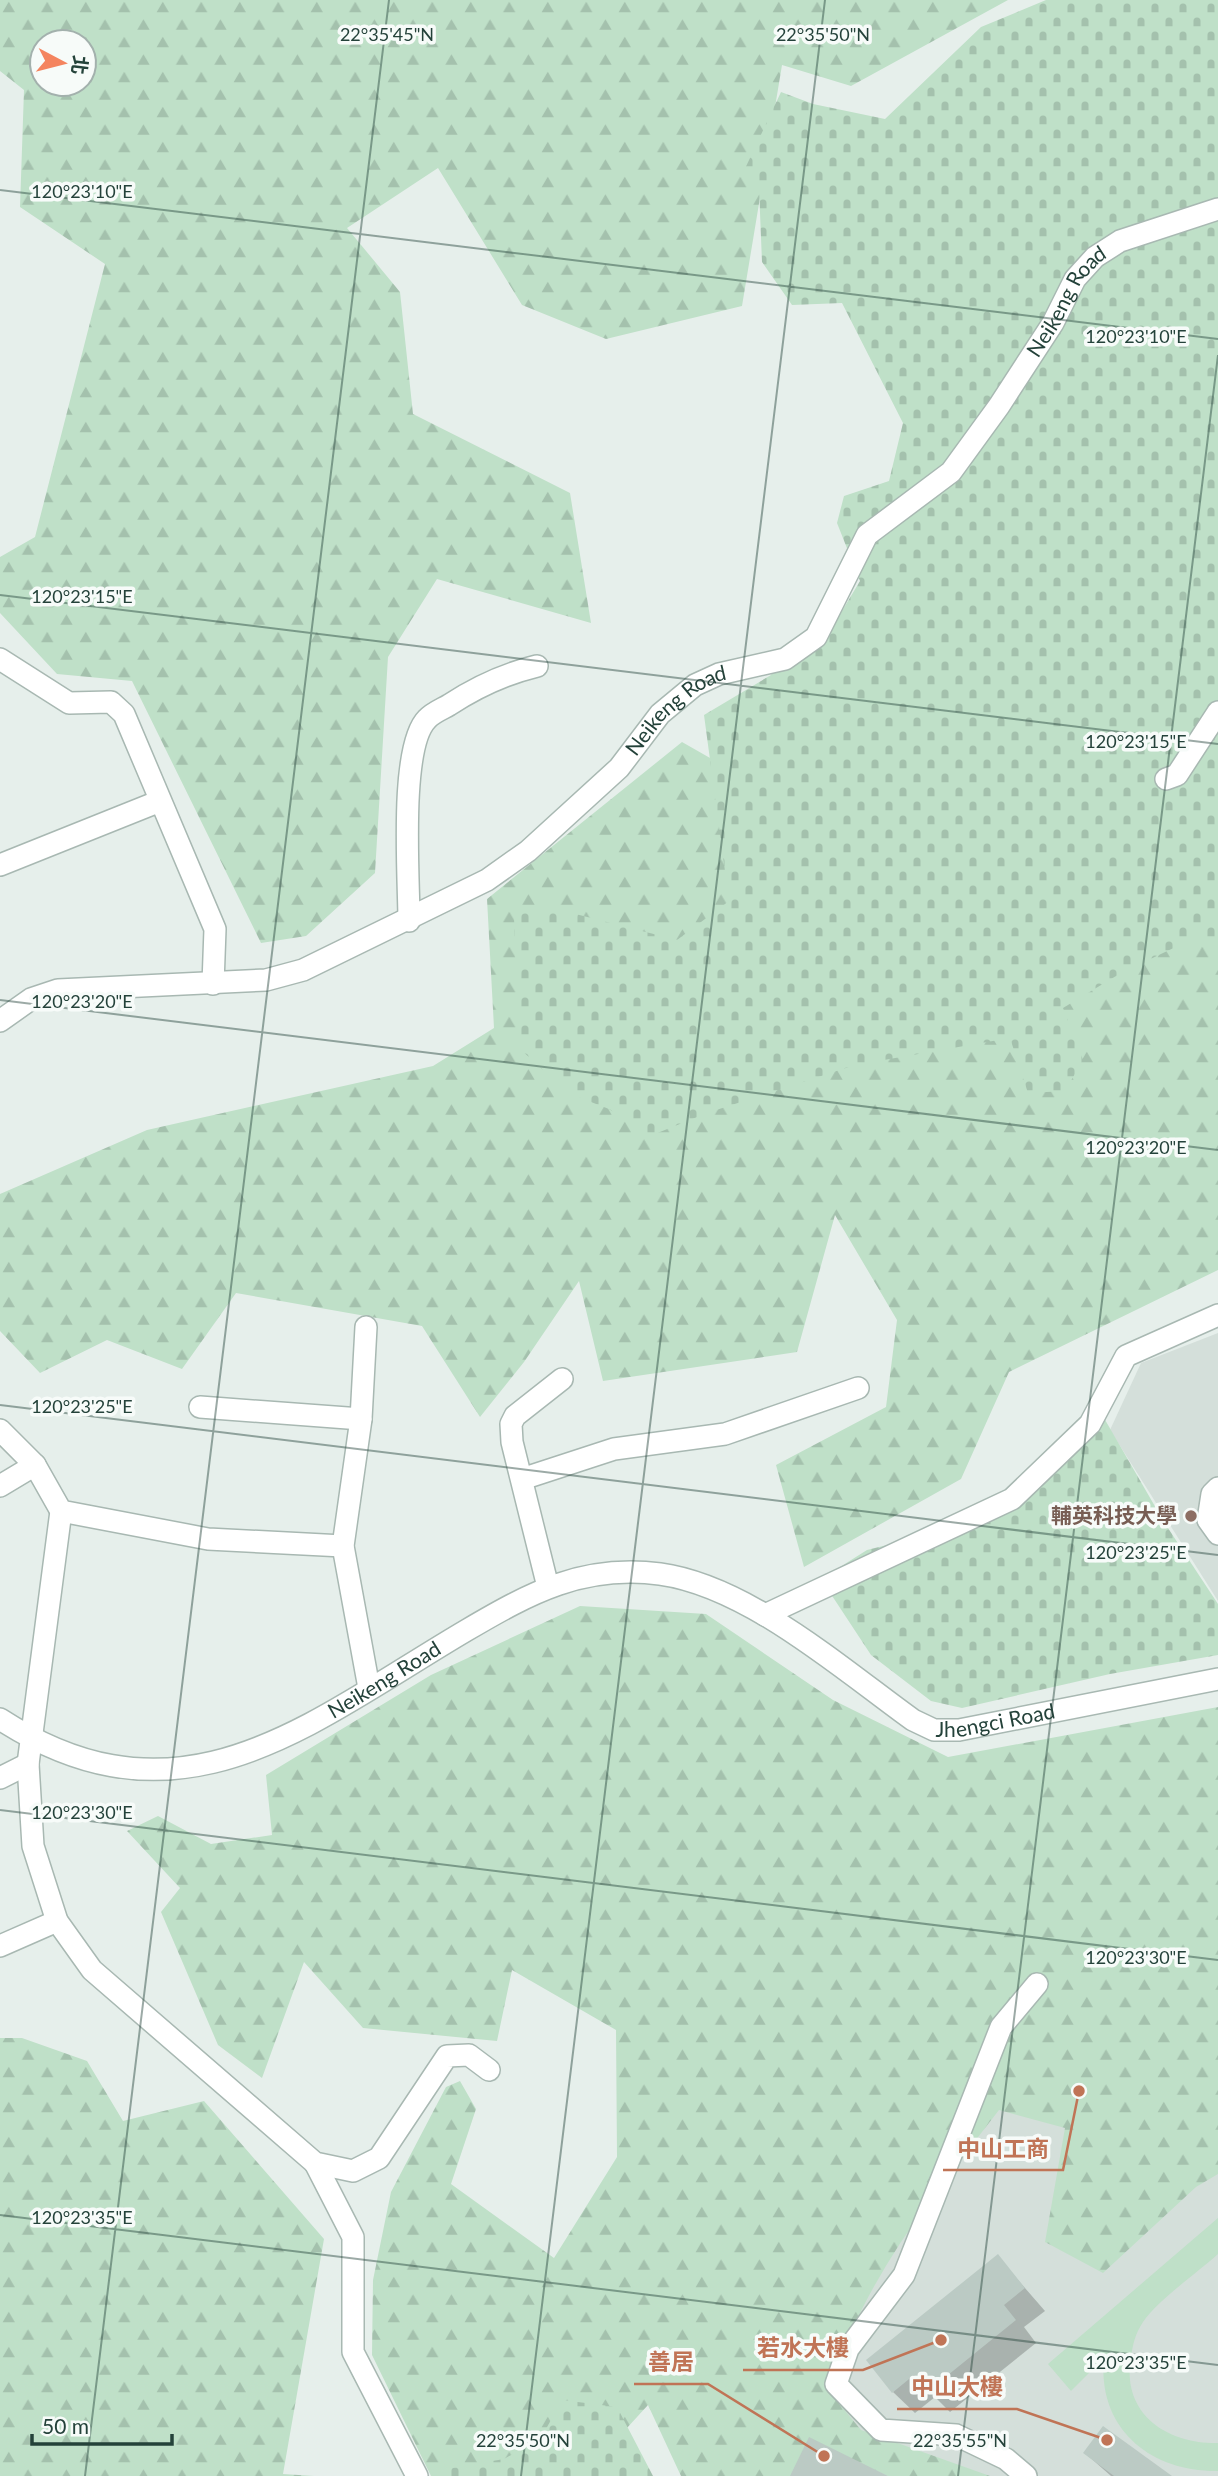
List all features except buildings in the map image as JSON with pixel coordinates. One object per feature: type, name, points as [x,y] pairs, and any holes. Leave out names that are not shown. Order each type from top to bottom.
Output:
[{"type":"street","name":"Neikeng Road","points":[[0,1021],[31,999],[58,990],[266,980],[303,970],[409,921],[487,880],[528,851],[619,768],[660,714],[695,685],[719,674],[785,659],[805,647],[826,621],[867,534],[951,472],[1006,396],[1053,323],[1075,279],[1095,257],[1120,241],[1218,209]]},
{"type":"street","points":[[0,659],[69,702],[111,702],[118,708],[215,929],[213,984]]},
{"type":"street","points":[[409,921],[410,768],[418,734],[426,719],[479,685],[498,676],[537,666]]},
{"type":"street","points":[[1166,779],[1177,775],[1218,712]]},
{"type":"street","points":[[0,865],[160,801]]},
{"type":"street","points":[[765,1615],[935,1538],[1012,1499],[1090,1424],[1126,1356],[1218,1315]]},
{"type":"street","points":[[366,1327],[361,1419],[343,1546],[369,1688]]},
{"type":"street","points":[[548,1587],[512,1424],[515,1416],[562,1379]]},
{"type":"street","points":[[522,1479],[614,1449],[735,1432],[858,1388]]},
{"type":"street","points":[[200,1407],[361,1419]]},
{"type":"street","points":[[0,1430],[35,1465],[61,1511],[28,1764],[33,1846],[57,1921],[92,1970],[315,2163],[353,2237],[353,2352],[417,2476]]},
{"type":"street","points":[[0,1486],[35,1465]]},
{"type":"street","points":[[1218,1488],[1212,1494],[1208,1520],[1218,1534]]},
{"type":"street","points":[[61,1511],[208,1539],[343,1546]]},
{"type":"street","name":"Neikeng Road","points":[[0,1719],[32,1740],[113,1766],[164,1771],[204,1765],[273,1744],[519,1600],[565,1580],[614,1573],[660,1574],[707,1585],[765,1615]]},
{"type":"street","name":"Jhengci Road","points":[[765,1615],[913,1720],[934,1730],[959,1730],[1218,1679]]},
{"type":"street","points":[[0,1778],[28,1764]]},
{"type":"street","points":[[0,1946],[57,1921]]},
{"type":"street","points":[[1026,2476],[1006,2459],[956,2435],[881,2430],[836,2384],[848,2349],[904,2275],[1001,2027],[1037,1984]]},
{"type":"street","points":[[315,2163],[353,2171],[379,2158],[447,2056],[469,2055],[489,2070]]},
{"type":"shaded area","name":"輔英科技大學","points":[[1218,1333],[1218,1601],[1110,1430],[1141,1363]]},
{"type":"shaded area","points":[[1218,1807],[1218,2476],[773,2476],[846,2286]]},
{"type":"green space","points":[[0,0],[1008,0],[851,86],[782,65],[742,306],[606,339],[522,305],[438,168],[347,228],[400,292],[413,414],[570,493],[591,623],[437,579],[388,657],[375,873],[306,936],[261,943],[132,681],[57,674],[0,613],[0,557],[35,537],[105,264],[20,207],[24,90],[0,71]]},
{"type":"green space","points":[[1046,0],[1218,0],[1218,947],[1203,934],[1121,973],[1063,1008],[1083,1060],[1065,1091],[1028,1093],[1010,1038],[855,1065],[707,1113],[650,1136],[609,1109],[568,1093],[518,1047],[514,914],[560,910],[677,940],[729,901],[704,715],[771,675],[781,652],[839,616],[860,581],[837,523],[844,496],[889,481],[903,423],[842,303],[792,305],[762,262],[759,188],[742,175],[781,92],[813,104],[885,119],[981,27]]},
{"type":"green space","points":[[682,742],[761,787],[763,923],[537,1008],[1218,810],[1218,1270],[1009,1372],[961,1479],[804,1567],[776,1465],[886,1407],[897,1320],[835,1215],[797,1352],[603,1381],[579,1281],[524,1362],[480,1417],[422,1326],[236,1293],[182,1369],[107,1340],[40,1373],[0,1331],[0,1194],[147,1130],[433,1066],[494,1028],[487,899]]},
{"type":"green space","points":[[1104,1418],[1164,1522],[1218,1604],[1218,1655],[1110,1674],[962,1708],[931,1701],[871,1655],[821,1579],[867,1550],[935,1533],[1020,1495]]},
{"type":"green space","points":[[580,1606],[706,1614],[833,1700],[948,1757],[1218,1707],[1218,2174],[1196,2187],[1103,2273],[1045,2242],[1065,2128],[999,2110],[923,2210],[880,2276],[843,2349],[828,2390],[861,2430],[990,2476],[888,2476],[826,2449],[815,2476],[681,2476],[648,2405],[583,2476],[431,2476],[372,2355],[373,2280],[391,2192],[446,2087],[460,2081],[476,2109],[451,2184],[554,2258],[617,2157],[616,2030],[512,1970],[497,2041],[363,2028],[304,1962],[262,2078],[218,2045],[161,1912],[180,1888],[127,1831],[158,1816],[211,1844],[272,1835],[266,1775],[431,1675]]},
{"type":"green space","points":[[0,2038],[22,2038],[87,2061],[123,2121],[204,2101],[324,2239],[283,2474],[314,2476],[0,2476]]},
{"type":"green space","points":[[1218,2218],[1218,2254],[1168,2296],[1143,2322],[1134,2343],[1130,2377],[1133,2395],[1152,2422],[1181,2438],[1218,2443],[1218,2471],[1171,2464],[1150,2454],[1133,2441],[1119,2425],[1109,2405],[1104,2383],[1104,2358],[1071,2391],[1048,2364]]},
{"type":"green space","points":[[562,2400],[617,2407],[653,2476],[443,2476],[441,2470],[504,2459],[541,2438]]},
{"type":"place","name":"輔英科技大學","points":[[1191,1516]]},
{"type":"place","name":"中山工商","points":[[1079,2091]]},
{"type":"place","name":"若水大樓","points":[[941,2340]]},
{"type":"place","name":"中山大樓","points":[[1107,2440]]},
{"type":"place","name":"善居","points":[[824,2456]]}]
